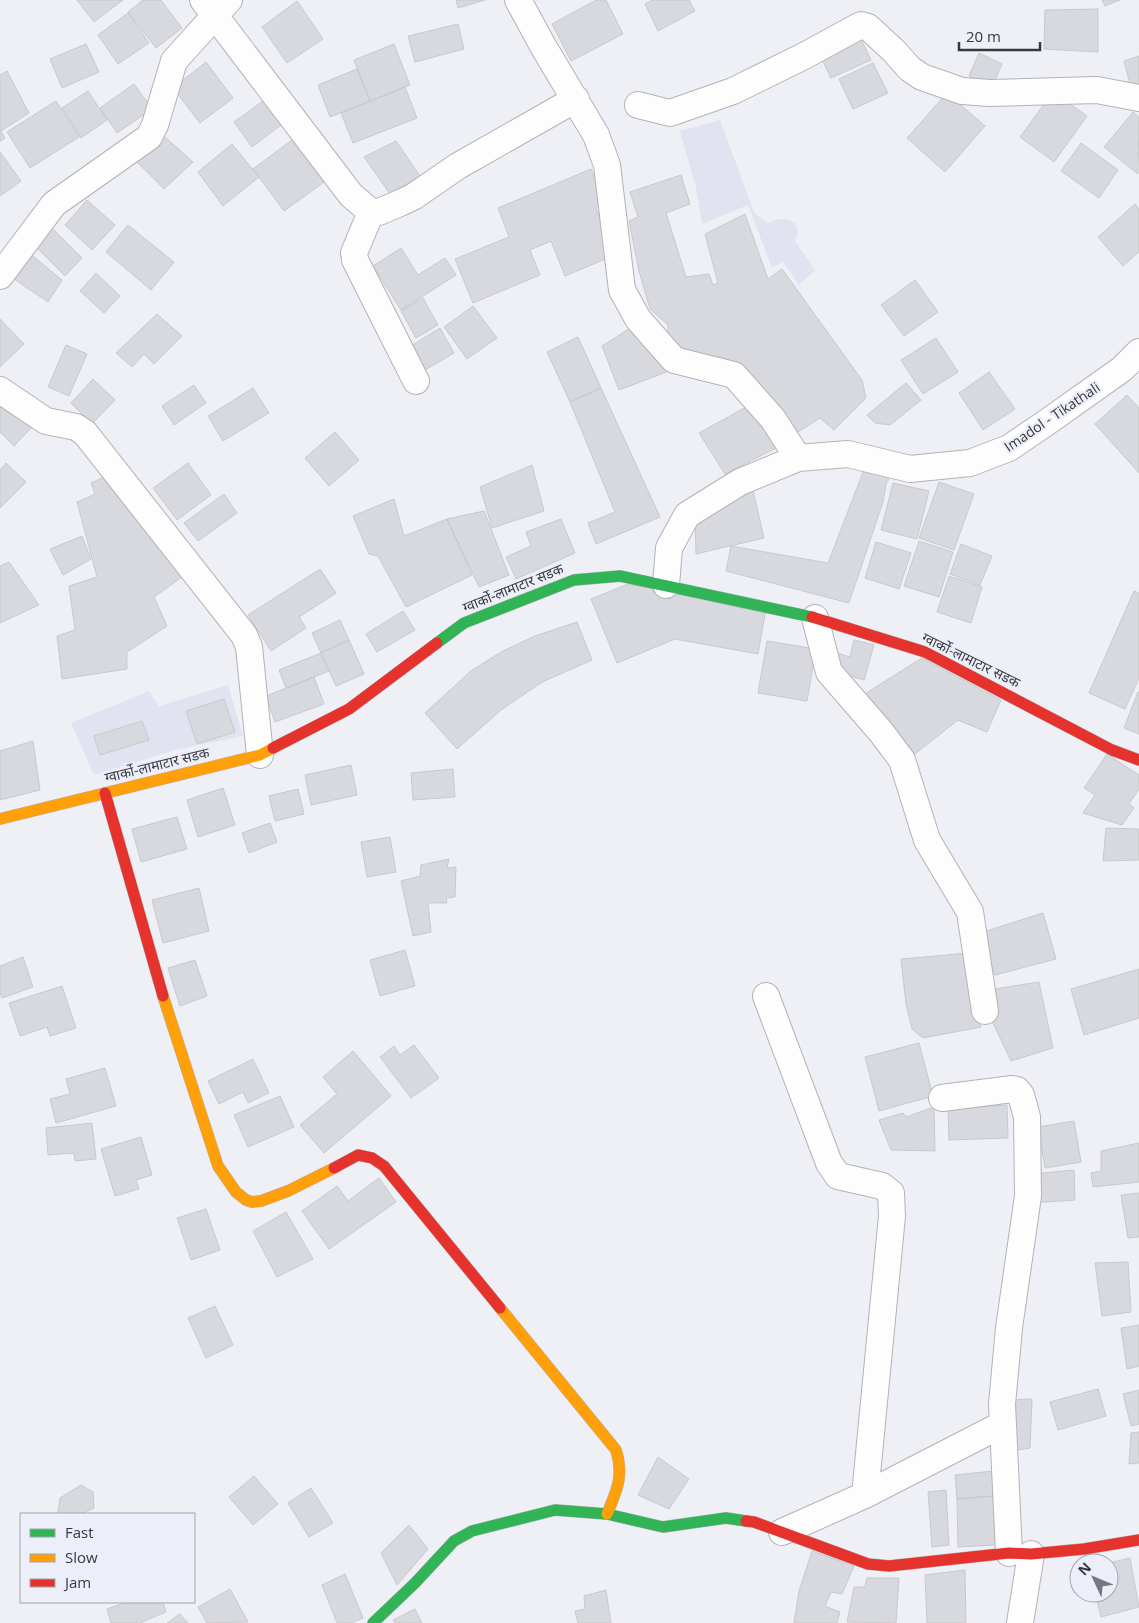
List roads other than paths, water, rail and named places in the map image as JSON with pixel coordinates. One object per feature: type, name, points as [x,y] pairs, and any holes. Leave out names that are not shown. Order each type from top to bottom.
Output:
[{"type":"street","points":[[518,0],[596,135],[607,165],[622,290],[638,319],[674,360],[734,375],[773,419],[798,458]]},
{"type":"street","points":[[0,276],[54,204],[149,137],[155,125],[174,61],[215,6],[351,195],[371,212],[379,212],[413,197],[458,166],[576,99]]},
{"type":"street","points":[[638,105],[670,113],[733,91],[861,25],[868,27],[910,69],[922,77],[962,91],[990,94],[1098,90],[1139,98]]},
{"type":"street","points":[[371,212],[354,253],[355,260],[416,381]]},
{"type":"street","name":"Imadol - Tikathali","points":[[666,585],[669,548],[687,514],[740,482],[798,458],[848,454],[910,469],[970,463],[1009,448],[1122,369],[1139,352]]},
{"type":"street","points":[[0,390],[46,420],[76,427],[84,433],[244,635],[249,647],[260,755]]},
{"type":"street","name":"ग्वार्को-लामाटार सडक","points":[[0,819],[260,755],[349,710],[464,623],[574,580],[620,576],[815,618],[925,652],[1112,750],[1139,760]]},
{"type":"street","points":[[815,618],[829,672],[881,732],[902,760],[928,840],[970,912],[986,1011]]},
{"type":"street","points":[[104,793],[163,995],[218,1166],[230,1186],[241,1197],[253,1202],[270,1199],[358,1155],[368,1156],[384,1166],[616,1450],[621,1463],[621,1479],[607,1514]]},
{"type":"street","points":[[766,996],[829,1163],[838,1176],[882,1186],[891,1193],[892,1216],[865,1495]]},
{"type":"street","points":[[942,1098],[1012,1089],[1017,1090],[1021,1095],[1027,1117],[1028,1196],[1009,1328],[1002,1404],[1020,1554],[1020,1623]]},
{"type":"street","points":[[782,1532],[865,1495],[1003,1424]]},
{"type":"street","points":[[373,1623],[415,1583],[454,1541],[472,1531],[555,1510],[607,1514],[663,1527],[726,1518],[754,1522],[868,1564],[889,1566],[1084,1549],[1139,1540]]}]
